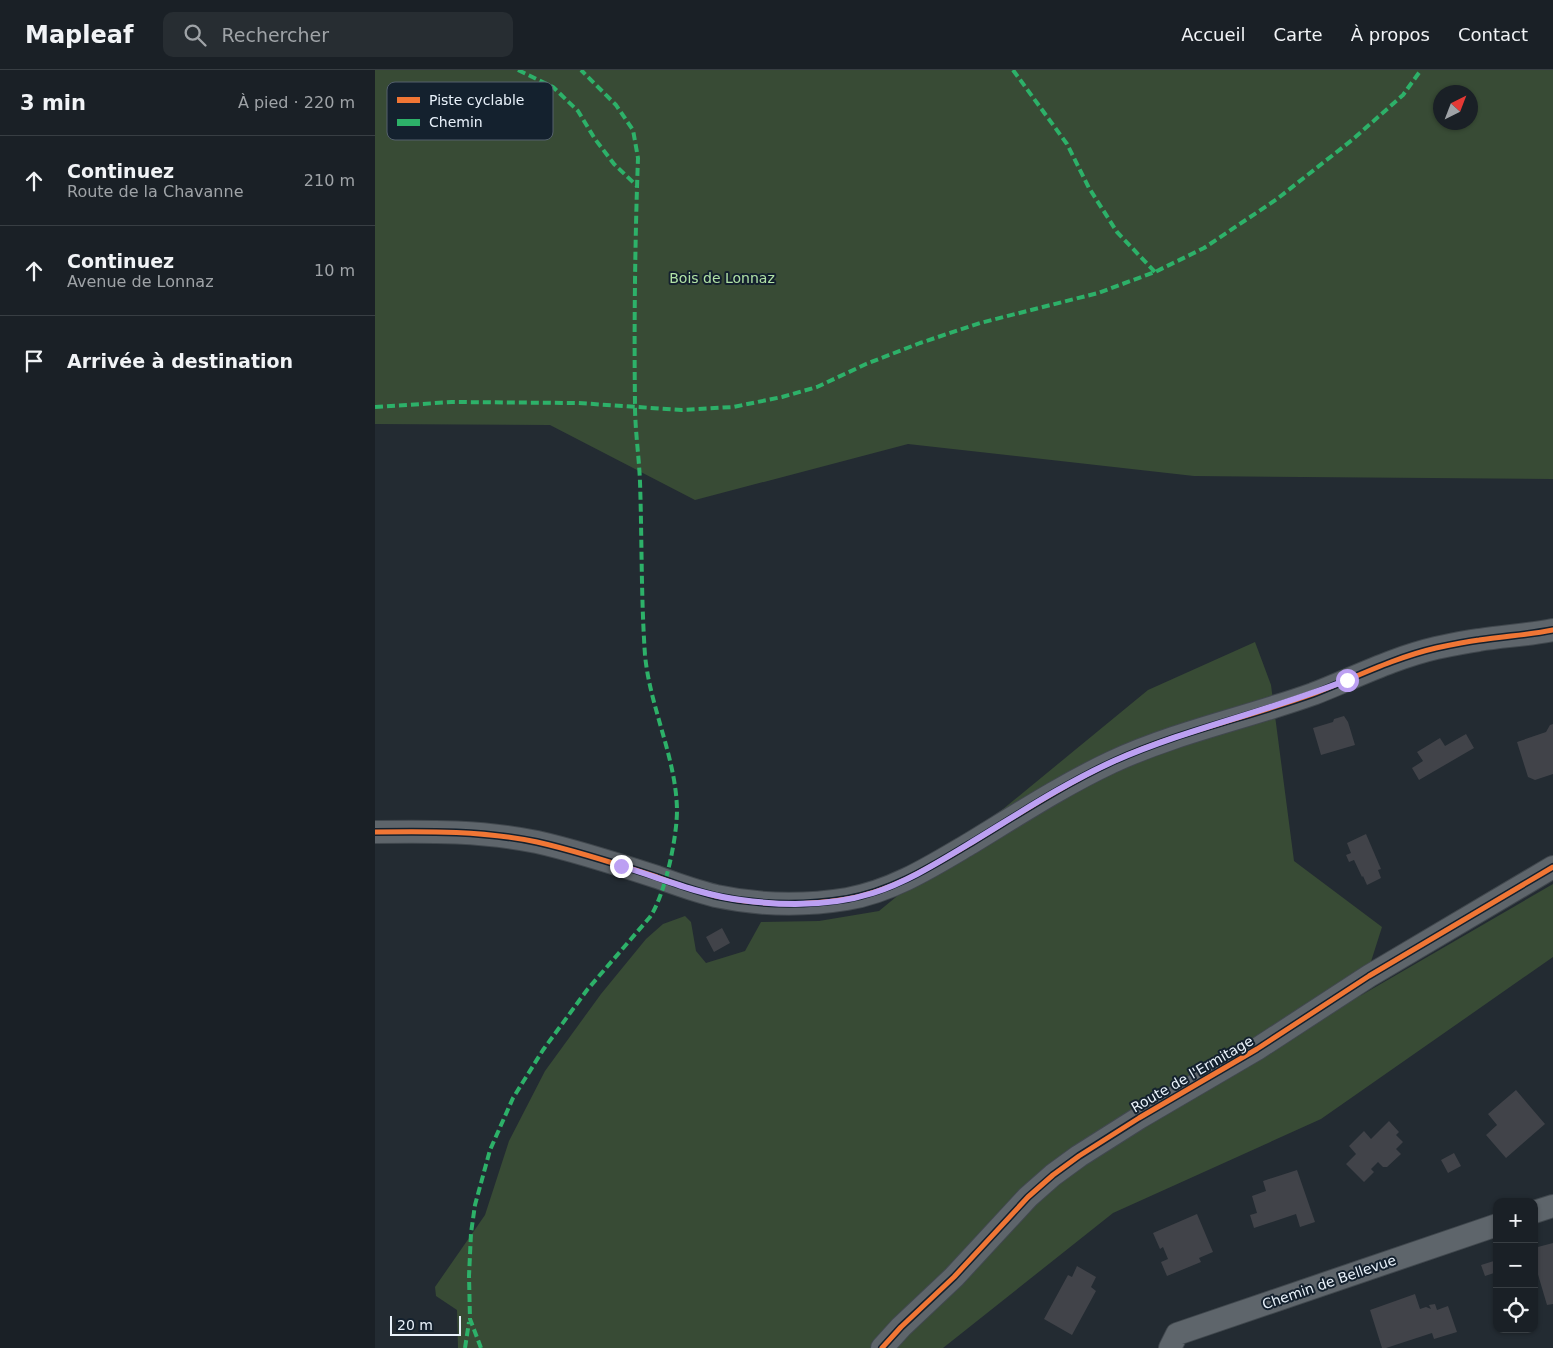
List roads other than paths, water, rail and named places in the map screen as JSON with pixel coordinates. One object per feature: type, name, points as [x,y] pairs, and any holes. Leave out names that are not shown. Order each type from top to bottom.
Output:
[{"type":"street","points":[[375,832],[446,832],[491,835],[535,842],[578,852],[715,896],[742,900],[767,903],[825,902],[849,899],[873,893],[915,876],[1081,777],[1148,747],[1183,734],[1313,694],[1389,662],[1432,649],[1477,640],[1553,630]]},
{"type":"street","name":"Route de l'Ermitage","points":[[882,1348],[901,1327],[954,1277],[1028,1197],[1079,1156],[1139,1118],[1257,1049],[1369,976],[1553,867]]},
{"type":"street","points":[[1538,1211],[1553,1206]]},
{"type":"street","name":"Chemin de Bellevue","points":[[1170,1348],[1177,1334],[1493,1226]]},
{"type":"park label","name":"Bois de Lonnaz","points":[[722,278]]}]
